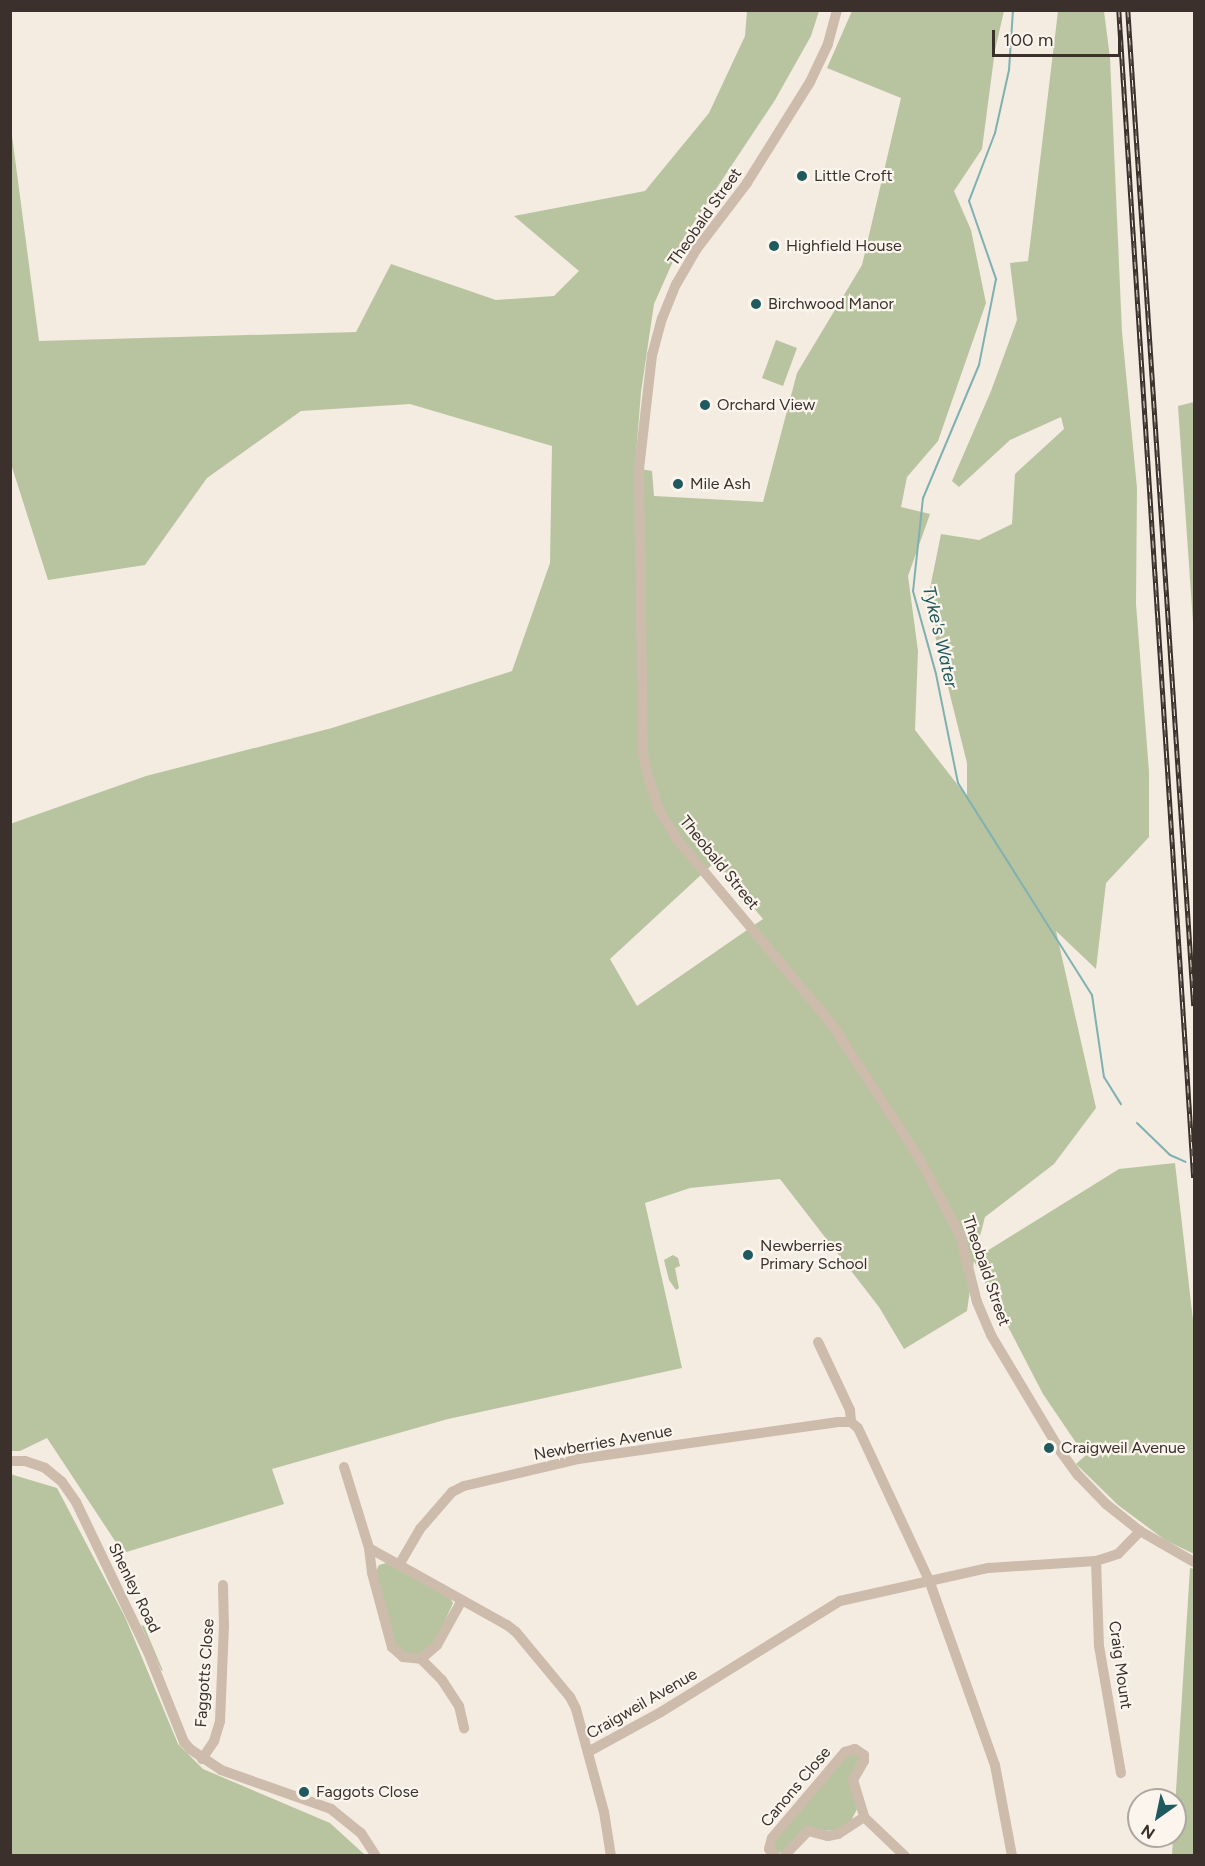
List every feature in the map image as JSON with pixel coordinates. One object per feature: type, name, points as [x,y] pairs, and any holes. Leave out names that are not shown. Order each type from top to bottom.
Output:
[{"type":"street","name":"Theobald Street","points":[[837,10],[828,44],[786,124],[747,183],[696,250],[676,284],[662,318],[652,355],[639,469],[643,753],[647,772],[658,808],[676,838],[833,1026],[919,1158],[960,1235],[977,1302],[992,1335],[1061,1452],[1078,1475],[1106,1504],[1140,1531],[1194,1562]]},
{"type":"street","points":[[818,1342],[849,1410],[851,1422],[858,1428],[929,1580],[995,1765],[1012,1856]]},
{"type":"street","name":"Newberries Avenue","points":[[399,1565],[420,1529],[452,1492],[464,1486],[578,1460],[851,1422]]},
{"type":"street","name":"Shenley Road","points":[[10,1461],[25,1461],[45,1468],[62,1482],[76,1502],[148,1652],[184,1742],[202,1759]]},
{"type":"street","points":[[344,1467],[369,1548],[372,1573],[392,1647],[404,1657],[420,1659],[442,1680],[459,1706],[465,1728]]},
{"type":"street","name":"Craigweil Avenue","points":[[588,1752],[661,1712],[840,1601],[999,1566],[1096,1562],[1118,1554],[1140,1531]]},
{"type":"street","points":[[369,1548],[516,1632],[570,1697],[604,1812],[611,1856]]},
{"type":"street","name":"Craig Mount","points":[[1096,1562],[1099,1646],[1121,1773]]},
{"type":"street","name":"Faggotts Close","points":[[202,1759],[214,1741],[220,1721],[224,1627],[223,1585]]},
{"type":"street","points":[[420,1659],[437,1645],[462,1600]]},
{"type":"street","name":"Canons Close","points":[[775,1856],[769,1849],[772,1838],[850,1749],[860,1750],[864,1755],[862,1766],[853,1779],[864,1817]]},
{"type":"street","points":[[202,1759],[221,1770],[330,1809],[361,1833],[376,1856]]},
{"type":"street","points":[[784,1856],[808,1831],[828,1836],[838,1834],[864,1817],[905,1856]]},
{"type":"green space","points":[[747,11],[819,11],[811,36],[775,100],[683,239],[654,304],[641,392],[635,468],[652,471],[654,496],[763,502],[797,373],[862,265],[901,98],[827,68],[852,11],[1004,11],[995,50],[982,149],[954,191],[971,230],[986,303],[938,441],[907,477],[901,507],[930,514],[908,576],[918,651],[915,730],[967,797],[967,763],[927,603],[941,534],[979,540],[1012,524],[1015,474],[1064,429],[1061,417],[1010,440],[959,487],[952,481],[991,391],[1017,320],[1010,263],[1028,261],[1058,11],[1104,11],[1110,58],[1122,332],[1137,488],[1136,604],[1149,772],[1149,837],[1106,883],[1096,969],[1056,931],[1096,1108],[1054,1164],[985,1217],[974,1259],[1119,1169],[1175,1163],[1194,1329],[1194,1554],[1165,1540],[1118,1505],[1076,1464],[1085,1456],[1043,1394],[974,1261],[967,1311],[904,1349],[879,1307],[780,1179],[690,1188],[645,1203],[682,1368],[448,1419],[272,1469],[284,1504],[123,1553],[47,1438],[20,1451],[11,1451],[10,824],[146,776],[332,728],[512,671],[550,563],[552,446],[410,404],[301,411],[207,478],[145,565],[48,580],[11,464],[11,128],[39,341],[356,332],[391,264],[496,300],[554,296],[579,271],[514,216],[645,191],[709,113],[745,36]],"holes":[[[715,862],[763,919],[637,1006],[610,959]]]},
{"type":"green space","points":[[776,340],[797,348],[783,386],[762,378]]},
{"type":"green space","points":[[1194,402],[1194,637],[1178,406]]},
{"type":"green space","points":[[673,1255],[678,1258],[680,1266],[675,1268],[679,1288],[676,1290],[669,1280],[664,1260]]},
{"type":"green space","points":[[10,1474],[57,1488],[125,1617],[178,1744],[203,1769],[330,1823],[365,1855],[11,1855]]},
{"type":"green space","points":[[386,1563],[450,1598],[453,1603],[434,1645],[420,1655],[407,1655],[395,1647],[376,1571],[379,1565]]},
{"type":"green space","points":[[1190,1568],[1194,1569],[1194,1855],[1172,1855],[1172,1848],[1187,1848],[1187,1788],[1176,1788]]},
{"type":"green space","points":[[141,1625],[144,1626],[163,1671],[161,1670]]},
{"type":"green space","points":[[850,1752],[861,1756],[851,1775],[857,1809],[850,1823],[838,1830],[819,1831],[777,1854],[771,1844]]},
{"type":"waterway","name":"Tyke's Water","points":[[1013,10],[1009,70],[995,133],[969,201],[996,279],[979,365],[923,498],[913,591],[936,674],[958,783],[1092,995],[1104,1077],[1121,1104]]},
{"type":"waterway","name":"Tyke's Water","points":[[1137,1123],[1170,1155],[1186,1162]]},
{"type":"railway","points":[[1119,10],[1194,1178]]},
{"type":"railway","points":[[1128,10],[1194,1006]]},
{"type":"place","name":"Little Croft","points":[[802,176]]},
{"type":"place","name":"Highfield House","points":[[774,246]]},
{"type":"place","name":"Birchwood Manor","points":[[756,304]]},
{"type":"place","name":"Orchard View","points":[[705,405]]},
{"type":"place","name":"Mile Ash","points":[[678,484]]},
{"type":"place","name":"Newberries Primary School","points":[[748,1255]]},
{"type":"place","name":"Craigweil Avenue","points":[[1049,1448]]},
{"type":"place","name":"Faggots Close","points":[[304,1792]]}]
